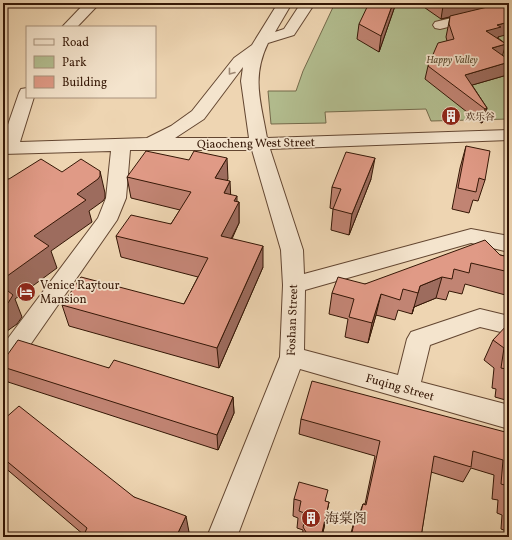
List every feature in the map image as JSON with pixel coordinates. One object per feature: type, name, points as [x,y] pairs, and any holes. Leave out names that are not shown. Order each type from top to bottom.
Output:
[{"type":"street","points":[[70,26],[93,3]]},
{"type":"street","points":[[144,144],[171,134],[198,115],[240,61],[261,43],[285,3]]},
{"type":"street","points":[[261,43],[289,32],[308,3]]},
{"type":"street","points":[[440,25],[509,8]]},
{"type":"street","name":"Foshan Street","points":[[222,537],[292,357],[294,285],[292,250],[258,144],[249,81],[252,62],[261,43]]},
{"type":"street","points":[[6,148],[26,96]]},
{"type":"street","name":"Qiaocheng West Street","points":[[6,148],[121,146],[144,144],[258,144],[509,135]]},
{"type":"street","points":[[3,364],[107,220],[116,198],[121,146]]},
{"type":"street","points":[[294,285],[471,236],[509,244]]},
{"type":"street","points":[[407,389],[419,339],[480,318],[509,325]]},
{"type":"street","name":"Fuqing Street","points":[[292,357],[509,417]]},
{"type":"green space","name":"Happy Valley","points":[[335,3],[509,3],[509,119],[431,121],[426,109],[325,112],[326,123],[271,124],[268,91],[296,91],[303,71]]},
{"type":"building","points":[[369,3],[393,3],[381,36],[359,24]]},
{"type":"building","points":[[439,3],[458,3],[443,6]]},
{"type":"building","points":[[509,3],[509,22],[497,25],[501,27],[486,31],[506,44],[492,48],[509,60],[509,62],[465,75],[487,108],[485,109],[428,66],[438,43],[454,39],[449,24],[450,16]]},
{"type":"building","points":[[466,146],[490,151],[485,180],[479,178],[476,192],[458,188]]},
{"type":"building","points":[[146,151],[189,160],[194,151],[227,158],[215,178],[230,181],[224,193],[237,196],[234,201],[239,202],[221,236],[263,246],[217,348],[62,305],[81,277],[184,304],[208,258],[116,236],[131,215],[171,224],[191,192],[127,177]]},
{"type":"building","points":[[346,152],[375,158],[352,214],[333,209],[341,189],[332,187]]},
{"type":"building","points":[[41,159],[62,172],[81,159],[100,171],[100,176],[77,194],[86,200],[34,236],[49,246],[3,279],[3,178],[9,179]]},
{"type":"building","points":[[485,240],[500,255],[509,257],[509,272],[471,263],[469,273],[454,269],[452,279],[442,277],[420,286],[418,293],[403,289],[400,300],[381,294],[372,323],[349,317],[354,299],[332,293],[338,277],[365,284]]},
{"type":"building","points":[[3,287],[13,295],[8,303],[3,306]]},
{"type":"building","points":[[508,324],[509,379],[505,378],[506,369],[501,368],[504,348],[493,340]]},
{"type":"building","points":[[18,340],[109,368],[114,360],[233,397],[217,435],[3,367],[3,361]]},
{"type":"building","points":[[312,381],[509,433],[509,500],[507,499],[508,486],[501,484],[503,460],[473,451],[471,467],[434,456],[421,537],[351,537],[356,514],[360,515],[363,504],[366,505],[380,441],[301,419]]},
{"type":"building","points":[[19,406],[134,497],[186,516],[176,537],[83,537],[87,528],[3,458],[3,420]]},
{"type":"building","points":[[299,482],[328,490],[325,501],[329,502],[321,537],[309,537],[303,527],[307,514],[299,511],[301,501],[294,499]]},
{"type":"place","name":"欢乐谷","points":[[451,116]]},
{"type":"place","name":"Venice Raytour Mansion","points":[[26,292]]},
{"type":"place","name":"海棠阁","points":[[311,518]]}]
